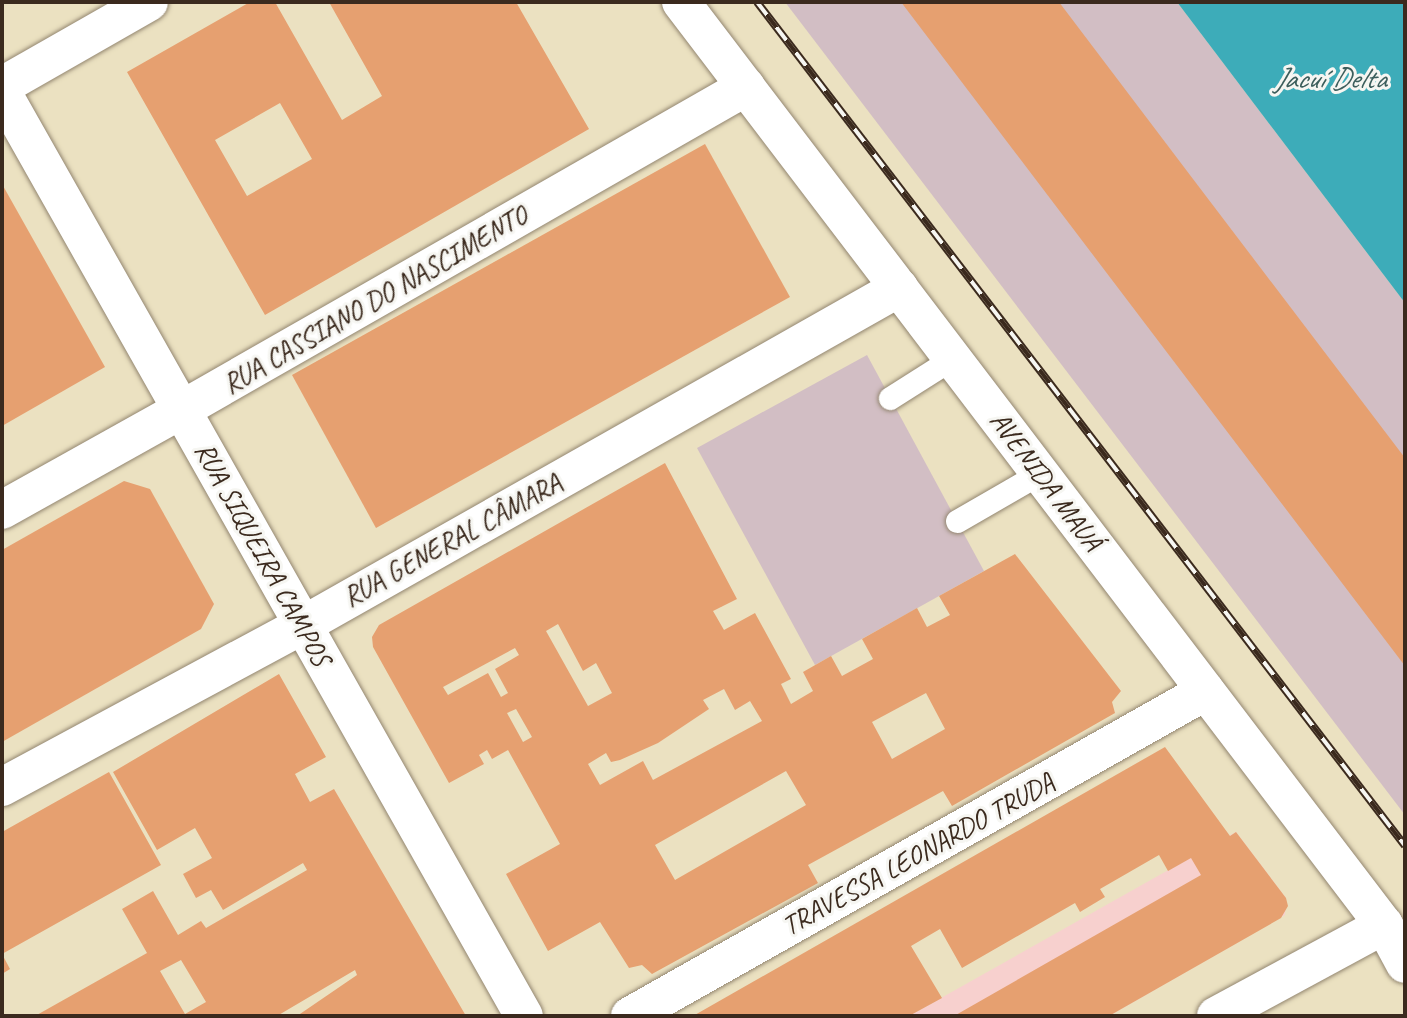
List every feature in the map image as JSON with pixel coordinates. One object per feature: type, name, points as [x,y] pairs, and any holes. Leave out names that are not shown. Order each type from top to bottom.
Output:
[{"type":"street","points":[[2,86],[149,2]]},
{"type":"street","name":"AVENIDA MAUÁ","points":[[681,2],[1384,925],[1405,964]]},
{"type":"street","name":"RUA CASSIANO DO NASCIMENTO","points":[[2,510],[746,87]]},
{"type":"street","name":"RUA SIQUEIRA CAMPOS","points":[[2,92],[524,1016]]},
{"type":"street","name":"RUA GENERAL CÂMARA","points":[[2,787],[303,625],[899,288]]},
{"type":"street","name":"TRAVESSA LEONARDO TRUDA","points":[[630,1016],[1206,691]]},
{"type":"street","points":[[1216,1016],[1384,925]]},
{"type":"lane","points":[[890,398],[953,358]]},
{"type":"lane","points":[[957,521],[1040,473]]},
{"type":"shaded area","points":[[785,2],[1177,2],[1405,303],[1405,815]]},
{"type":"shaded area","points":[[867,355],[984,571],[815,665],[697,448]]},
{"type":"shaded area","points":[[1236,832],[1286,898],[1285,915],[1109,1016],[909,1016]]},
{"type":"water","name":"Jacuí Delta","points":[[1177,2],[1405,2],[1405,303]]},
{"type":"building","points":[[250,2],[275,2],[342,120],[382,96],[329,2],[516,2],[589,129],[265,315],[127,72]],"holes":[[[280,103],[312,159],[247,196],[215,140]]]},
{"type":"building","points":[[901,2],[1059,2],[1405,458],[1405,666]]},
{"type":"building","points":[[705,144],[790,297],[376,528],[292,375]]},
{"type":"building","points":[[2,184],[105,367],[2,426]]},
{"type":"building","points":[[665,463],[737,599],[713,611],[724,630],[755,613],[791,679],[781,684],[791,704],[813,691],[803,672],[831,656],[842,676],[873,659],[862,639],[917,608],[927,627],[950,615],[939,596],[1015,554],[1121,691],[1112,702],[1115,713],[952,806],[943,791],[808,865],[818,883],[652,974],[642,965],[629,968],[600,922],[548,951],[506,874],[560,844],[508,750],[492,759],[487,750],[479,755],[484,764],[449,783],[373,647],[372,637],[379,625]],"holes":[[[558,624],[583,671],[596,663],[612,693],[588,706],[546,631]],[[515,648],[519,655],[495,669],[508,693],[501,697],[488,673],[448,695],[443,687]],[[724,689],[735,710],[750,701],[762,721],[653,780],[643,761],[600,785],[588,764],[606,753],[611,762],[658,743],[709,709],[703,700]],[[926,693],[945,729],[892,759],[872,722]],[[516,709],[532,737],[523,742],[507,713]],[[786,771],[806,805],[675,880],[655,845]]]},
{"type":"building","points":[[124,481],[150,489],[214,604],[201,629],[2,742],[2,550]]},
{"type":"building","points":[[279,674],[326,757],[295,774],[310,802],[334,789],[466,1016],[297,1016],[357,975],[355,970],[277,1016],[35,1016],[147,953],[122,909],[153,891],[178,935],[201,921],[206,928],[307,870],[303,863],[223,910],[211,890],[196,898],[183,874],[212,858],[195,828],[157,850],[113,772]],"holes":[[[181,960],[206,1002],[185,1014],[160,971]]]},
{"type":"building","points":[[1165,747],[1230,836],[1236,832],[1286,898],[1288,906],[1281,918],[1109,1016],[954,1016],[1201,875],[1191,858],[1168,871],[1159,855],[1100,889],[1105,897],[1080,912],[1075,903],[962,968],[940,929],[911,946],[942,998],[909,1016],[693,1016]]},
{"type":"building","points":[[109,772],[161,865],[2,954],[2,832]]},
{"type":"building","points":[[2,954],[10,969],[2,974]]},
{"type":"railway","points":[[757,2],[1405,846]]}]
